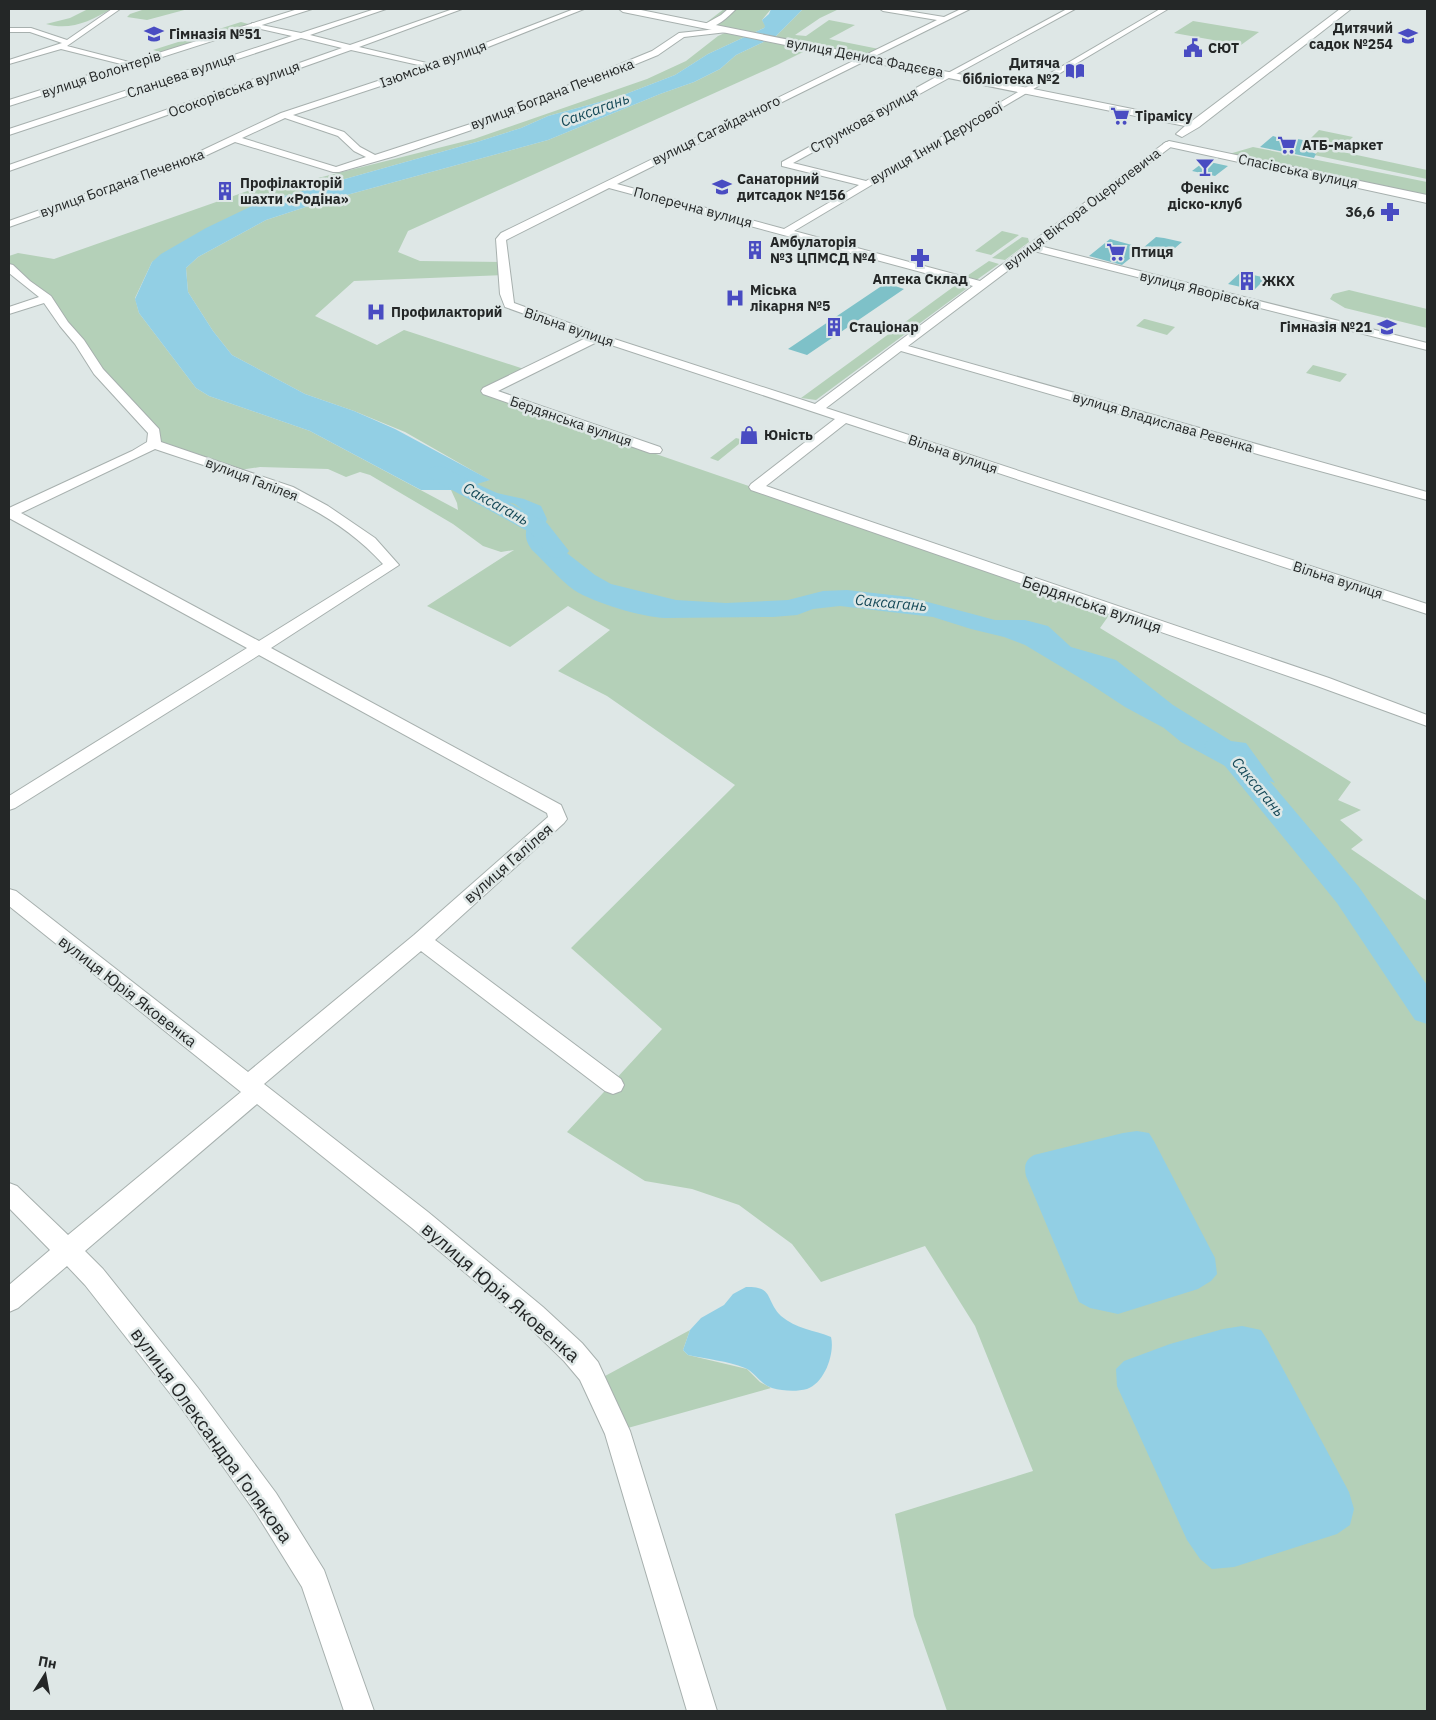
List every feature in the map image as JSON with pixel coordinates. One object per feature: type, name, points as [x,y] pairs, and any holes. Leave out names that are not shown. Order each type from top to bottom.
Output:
[{"type":"street","name":"вулиця Волонтерів","points":[[9,103],[307,9]]},
{"type":"street","name":"Сланцева вулиця","points":[[9,132],[382,9]]},
{"type":"street","name":"Осокорівська вулиця","points":[[9,168],[458,9]]},
{"type":"street","name":"Ізюмська вулиця","points":[[284,115],[432,66],[580,9]]},
{"type":"street","name":"вулиця Дениса Фадєєва","points":[[622,9],[1195,124]]},
{"type":"street","points":[[708,26],[724,17],[732,9]]},
{"type":"street","points":[[883,9],[944,19]]},
{"type":"street","name":"вулиця Сагайдачного","points":[[505,275],[501,239],[505,235],[966,9]]},
{"type":"street","name":"Струмкова вулиця","points":[[868,184],[785,164],[939,79],[951,75],[1072,9]]},
{"type":"street","name":"вулиця Інни Дерусової","points":[[786,232],[1165,9]]},
{"type":"street","name":"вулиця Віктора Оцерклевича","points":[[818,408],[1346,9]]},
{"type":"street","points":[[9,62],[64,44],[106,15],[119,10]]},
{"type":"street","points":[[255,25],[432,66]]},
{"type":"street","points":[[9,30],[20,28],[29,30],[64,44],[130,65]]},
{"type":"street","name":"вулиця Богдана Печенюка","points":[[235,139],[336,170],[392,154],[511,112],[655,54],[682,35],[729,30]]},
{"type":"street","points":[[284,115],[341,134],[357,148],[374,158]]},
{"type":"street","name":"вулиця Богдана Печенюка","points":[[9,224],[173,166],[284,115]]},
{"type":"street","name":"Спасівська вулиця","points":[[1169,144],[1427,199]]},
{"type":"street","name":"Поперечна вулиця","points":[[607,184],[982,285]]},
{"type":"street","name":"вулиця Яворівська","points":[[1032,247],[1427,348]]},
{"type":"street","points":[[9,267],[26,283],[47,298],[64,324],[80,342],[98,371],[154,432],[154,444]]},
{"type":"street","name":"Вільна вулиця","points":[[505,275],[506,294],[509,305],[598,337],[1427,609]]},
{"type":"street","points":[[9,311],[47,298]]},
{"type":"street","points":[[487,392],[598,337]]},
{"type":"street","name":"вулиця Владислава Ревенка","points":[[900,347],[1427,496]]},
{"type":"street","name":"Бердянська вулиця","points":[[487,392],[655,450]]},
{"type":"street","name":"Бердянська вулиця","points":[[844,417],[756,487],[1323,682],[1427,721]]},
{"type":"street","name":"вулиця Галілея","points":[[9,513],[137,454],[154,444],[288,490],[323,508],[370,541],[392,565],[9,804]]},
{"type":"street","name":"вулиця Галілея","points":[[9,513],[555,809],[558,819],[421,940]]},
{"type":"street","name":"вулиця Юрія Яковенка","points":[[9,896],[420,1220],[534,1316],[573,1352],[589,1372],[617,1431],[702,1711]]},
{"type":"street","points":[[9,1300],[68,1251],[421,940],[613,1085]]},
{"type":"street","name":"вулиця Олександра Голякова","points":[[9,1192],[94,1277],[183,1389],[266,1503],[314,1580],[359,1711]]},
{"type":"green space","points":[[88,9],[111,9],[80,24],[55,26],[46,24],[70,18]]},
{"type":"green space","points":[[145,9],[188,9],[147,20],[127,17],[130,14]]},
{"type":"green space","points":[[724,9],[771,9],[762,20],[766,26],[764,28],[708,54],[675,75],[618,97],[548,116],[521,128],[480,141],[256,204],[152,262],[135,298],[139,313],[196,388],[209,396],[310,431],[458,510],[451,490],[489,480],[405,432],[354,411],[305,394],[232,355],[213,331],[188,292],[186,268],[198,257],[266,220],[321,202],[548,140],[694,82],[720,69],[736,55],[776,36],[803,9],[839,9],[820,18],[795,35],[806,36],[829,20],[855,25],[829,39],[884,50],[868,58],[813,47],[408,231],[398,252],[420,261],[503,262],[505,275],[354,281],[315,316],[377,345],[404,330],[530,371],[482,394],[1112,611],[1100,628],[1351,782],[1338,800],[1361,810],[1340,820],[1363,840],[1351,849],[1427,901],[1427,1711],[947,1711],[914,1616],[895,1514],[1033,1471],[975,1326],[925,1246],[821,1282],[792,1244],[739,1205],[692,1189],[645,1181],[567,1132],[662,1029],[571,948],[735,785],[607,696],[558,671],[610,630],[568,606],[510,647],[427,606],[514,550],[501,552],[483,546],[453,524],[370,475],[360,472],[346,477],[328,469],[260,467],[233,471],[163,446],[110,386],[56,310],[9,267],[9,256],[18,253],[54,259],[259,187],[310,180],[474,139],[647,79],[686,61],[718,36],[729,31],[703,25]]},
{"type":"green space","points":[[1193,21],[1259,32],[1241,45],[1174,33]]},
{"type":"green space","points":[[241,22],[252,25],[164,53],[153,50]]},
{"type":"green space","points":[[1319,130],[1353,137],[1338,151],[1427,170],[1427,179],[1314,155],[1330,141],[1311,138]]},
{"type":"green space","points":[[1253,147],[1427,182],[1427,196],[1229,154]]},
{"type":"green space","points":[[1002,231],[1019,235],[991,255],[975,251]]},
{"type":"green space","points":[[1022,237],[1028,238],[1029,242],[1005,260],[992,258]]},
{"type":"green space","points":[[989,261],[999,264],[975,281],[964,278]]},
{"type":"green space","points":[[960,282],[970,286],[816,400],[801,398]]},
{"type":"green space","points":[[1349,290],[1427,309],[1427,328],[1345,308],[1330,299],[1333,294]]},
{"type":"green space","points":[[1144,319],[1175,327],[1167,335],[1136,326]]},
{"type":"green space","points":[[1313,365],[1347,374],[1340,382],[1306,373]]},
{"type":"green space","points":[[736,438],[744,440],[718,461],[710,458]]},
{"type":"green space","points":[[690,1330],[683,1350],[688,1355],[747,1369],[760,1382],[771,1388],[617,1431],[594,1382]]},
{"type":"water","points":[[771,9],[803,9],[776,36],[736,55],[720,69],[694,82],[548,140],[321,202],[266,220],[198,257],[186,268],[188,292],[213,331],[232,355],[305,394],[354,411],[395,429],[490,480],[477,484],[497,493],[524,499],[541,506],[547,519],[545,525],[548,532],[563,550],[595,575],[611,584],[676,600],[726,603],[788,600],[823,591],[847,590],[909,597],[995,620],[1025,620],[1048,626],[1071,647],[1116,660],[1173,705],[1231,741],[1246,743],[1275,783],[1227,767],[1181,742],[1164,728],[1125,707],[1025,645],[1004,637],[933,617],[840,606],[813,609],[797,615],[773,617],[665,618],[631,612],[593,600],[568,586],[532,550],[526,538],[527,526],[531,516],[515,504],[459,488],[451,490],[421,490],[310,431],[209,396],[196,388],[139,313],[135,299],[152,262],[161,254],[206,228],[256,204],[480,141],[521,128],[548,116],[618,97],[675,75],[708,54],[764,28],[762,20],[769,14]]},
{"type":"water","points":[[1137,1131],[1149,1133],[1154,1141],[1215,1258],[1217,1274],[1211,1281],[1198,1289],[1118,1314],[1090,1308],[1079,1302],[1026,1176],[1025,1166],[1027,1161],[1034,1155]]},
{"type":"water","points":[[746,1287],[755,1287],[765,1292],[776,1310],[787,1320],[799,1327],[831,1337],[830,1359],[824,1374],[813,1386],[794,1391],[772,1388],[764,1384],[745,1368],[688,1355],[683,1350],[690,1330],[701,1318],[724,1305],[733,1294]]},
{"type":"water","points":[[1242,1326],[1261,1330],[1268,1341],[1349,1492],[1354,1509],[1350,1525],[1337,1534],[1234,1567],[1212,1569],[1200,1559],[1187,1540],[1117,1386],[1116,1369],[1124,1361],[1170,1344],[1223,1329]]},
{"type":"building","name":"АТБ-маркет","points":[[1273,136],[1289,141],[1292,138],[1314,142],[1306,149],[1316,154],[1314,158],[1260,147]]},
{"type":"building","name":"Фенікс діско-клуб","points":[[1205,161],[1228,166],[1215,176],[1192,171]]},
{"type":"building","points":[[1156,237],[1182,242],[1168,254],[1143,248]]},
{"type":"building","name":"Птиця","points":[[1110,239],[1143,248],[1122,265],[1089,256]]},
{"type":"building","name":"ЖКХ","points":[[1241,272],[1266,278],[1254,290],[1228,284]]},
{"type":"building","name":"Стаціонар","points":[[886,283],[904,289],[807,355],[788,349]]},
{"type":"waterway","name":"Саксагань","points":[[438,473],[539,528],[557,551]]},
{"type":"waterway","name":"Саксагань","points":[[1218,746],[1230,753],[1348,895],[1427,1011]]},
{"type":"place","name":"Гімназія №51","points":[[154,34]]},
{"type":"place","name":"Дитячий садок №254","points":[[1408,36]]},
{"type":"place","name":"СЮТ","points":[[1193,48]]},
{"type":"place","name":"Дитяча бібліотека №2","points":[[1075,71]]},
{"type":"place","name":"Тірамісу","points":[[1120,116]]},
{"type":"place","name":"АТБ-маркет","points":[[1287,145]]},
{"type":"place","name":"Фенікс діско-клуб","points":[[1205,167]]},
{"type":"place","name":"Санаторний дитсадок №156","points":[[722,187]]},
{"type":"place","name":"Профілакторій шахти «Родіна»","points":[[225,191]]},
{"type":"place","name":"36,6","points":[[1390,212]]},
{"type":"place","name":"Амбулаторія №3 ЦПМСД №4","points":[[755,250]]},
{"type":"place","name":"Птиця","points":[[1116,252]]},
{"type":"place","name":"Аптека Склад","points":[[920,258]]},
{"type":"place","name":"ЖКХ","points":[[1247,281]]},
{"type":"place","name":"Міська лікарня №5","points":[[735,298]]},
{"type":"place","name":"Профилакторий","points":[[376,312]]},
{"type":"place","name":"Стаціонар","points":[[834,327]]},
{"type":"place","name":"Гімназія №21","points":[[1387,327]]},
{"type":"place","name":"Юність","points":[[749,435]]}]
